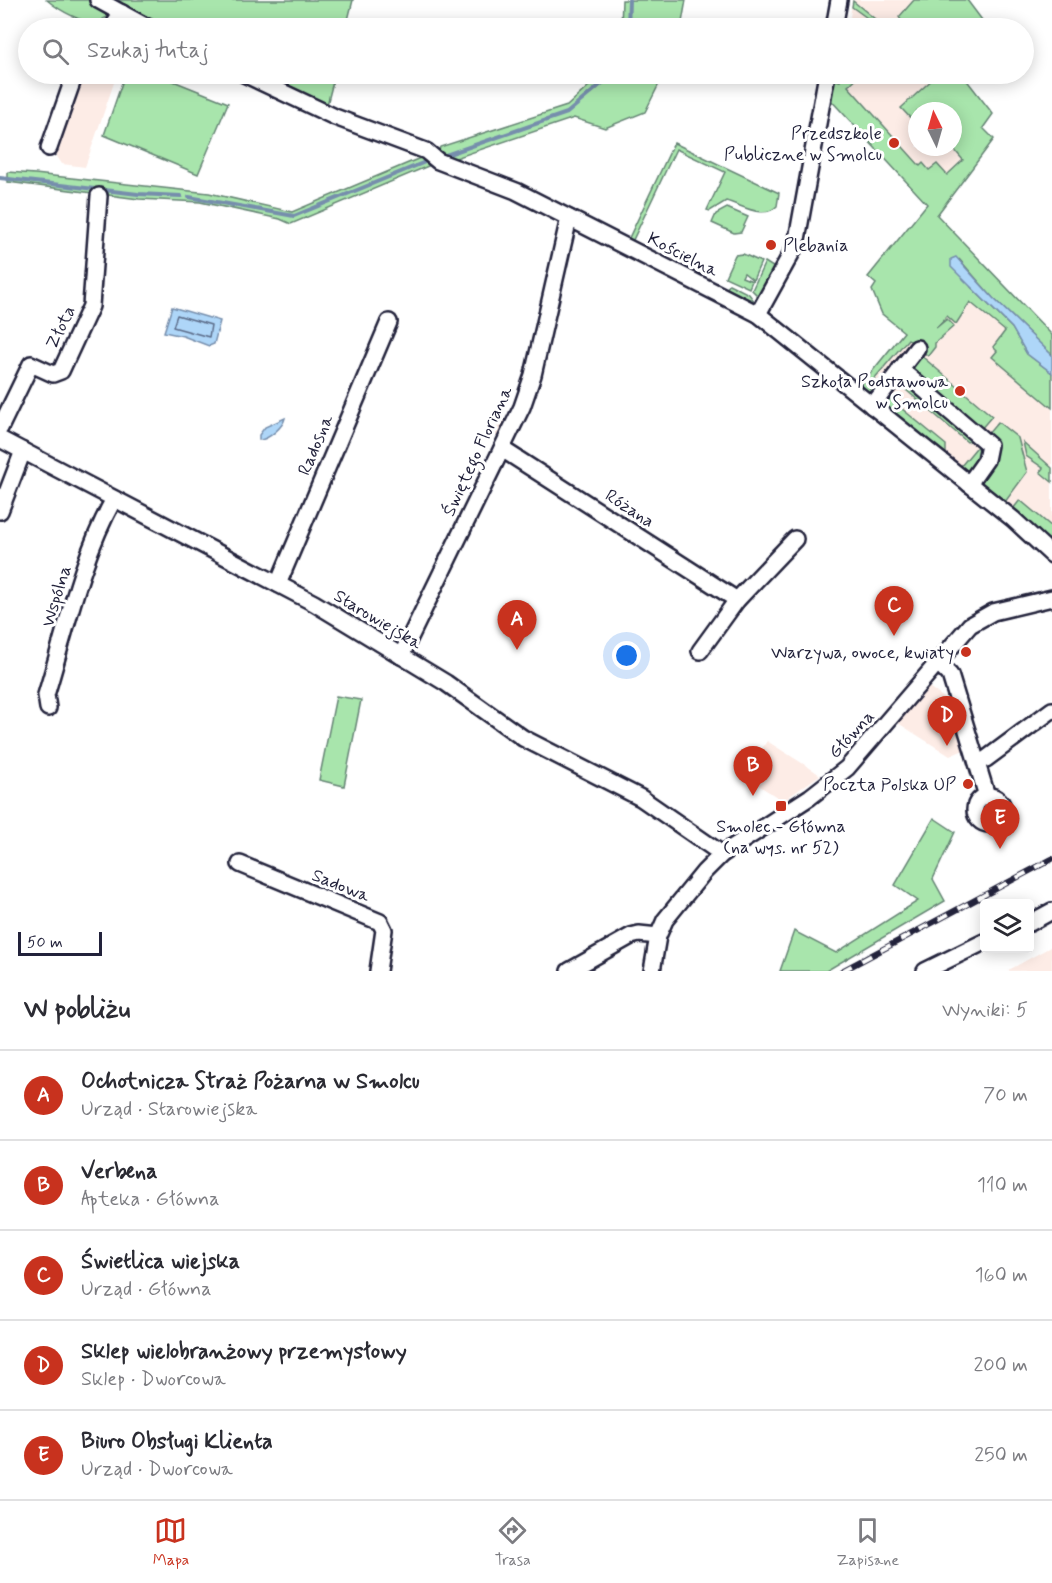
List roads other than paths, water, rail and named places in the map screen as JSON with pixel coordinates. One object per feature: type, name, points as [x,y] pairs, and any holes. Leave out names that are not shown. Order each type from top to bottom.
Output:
[{"type":"street","points":[[98,0],[131,18]]},
{"type":"street","points":[[835,18],[838,0]]},
{"type":"street","points":[[119,18],[122,13]]},
{"type":"street","points":[[50,148],[72,84]]},
{"type":"street","name":"Kościelna","points":[[265,84],[335,117],[426,151],[436,159],[516,191],[758,314],[969,484],[1052,555]]},
{"type":"street","points":[[758,314],[793,256],[824,84]]},
{"type":"street","name":"Złota","points":[[0,428],[31,364],[52,374],[61,371],[92,306],[99,196]]},
{"type":"street","name":"Świętego Floriana","points":[[401,656],[448,555],[522,407],[533,375],[569,218]]},
{"type":"street","name":"Radosna","points":[[278,584],[389,322]]},
{"type":"street","points":[[872,406],[917,348]]},
{"type":"street","points":[[900,369],[989,445],[987,460],[969,484]]},
{"type":"street","name":"Starowiejska","points":[[0,439],[278,584],[454,688],[523,738],[641,798],[722,854]]},
{"type":"street","name":"Różana","points":[[502,449],[737,600]]},
{"type":"street","points":[[0,512],[23,451]]},
{"type":"street","name":"Wspólna","points":[[48,708],[46,695],[73,605],[101,522],[114,499]]},
{"type":"street","points":[[700,651],[737,600],[795,539]]},
{"type":"street","name":"Główna","points":[[652,971],[658,936],[668,915],[722,854],[837,777],[880,733],[955,640],[983,617],[1052,598]]},
{"type":"street","points":[[937,662],[950,675],[987,796]]},
{"type":"street","points":[[977,762],[987,759],[1052,710]]},
{"type":"street","name":"Sadowa","points":[[240,864],[380,922],[384,930],[378,971]]},
{"type":"street","points":[[1034,920],[1052,911]]},
{"type":"street","points":[[569,971],[632,936],[639,934],[658,936]]},
{"type":"street","points":[[926,971],[980,944]]},
{"type":"water","points":[[956,257],[993,298],[1052,355],[1052,373],[1027,354],[1012,328],[951,267],[951,259]]},
{"type":"water","points":[[172,307],[220,321],[214,344],[209,346],[183,336],[164,332]]},
{"type":"water","points":[[285,418],[275,432],[259,440],[259,435],[265,427]]},
{"type":"waterway","points":[[628,18],[629,0]]},
{"type":"waterway","points":[[440,157],[567,113],[601,84]]},
{"type":"waterway","points":[[189,197],[294,216],[430,160]]},
{"type":"waterway","points":[[0,178],[138,194],[181,196]]},
{"type":"railway","points":[[842,971],[1052,859]]},
{"type":"place","name":"Przedszkole Publiczne w Smolcu","points":[[894,143]]},
{"type":"place","name":"Plebania","points":[[771,245]]},
{"type":"place","name":"Szkoła Podstawowa w Smolcu","points":[[960,391]]},
{"type":"place","name":"Świetlica wiejska","points":[[894,636]]},
{"type":"place","name":"Ochotnicza Straż Pożarna w Smolcu","points":[[517,650]]},
{"type":"place","name":"Warzywa, owoce, kwiaty","points":[[966,652]]},
{"type":"place","name":"Sklep wielobranżowy przemysłowy","points":[[947,746]]},
{"type":"place","name":"Poczta Polska UP","points":[[968,784]]},
{"type":"place","name":"Verbena","points":[[753,796]]},
{"type":"place","name":"Smolec - Główna (na wys. nr 52)","points":[[781,806]]},
{"type":"place","name":"Biuro Obsługi Klienta","points":[[1000,849]]}]
